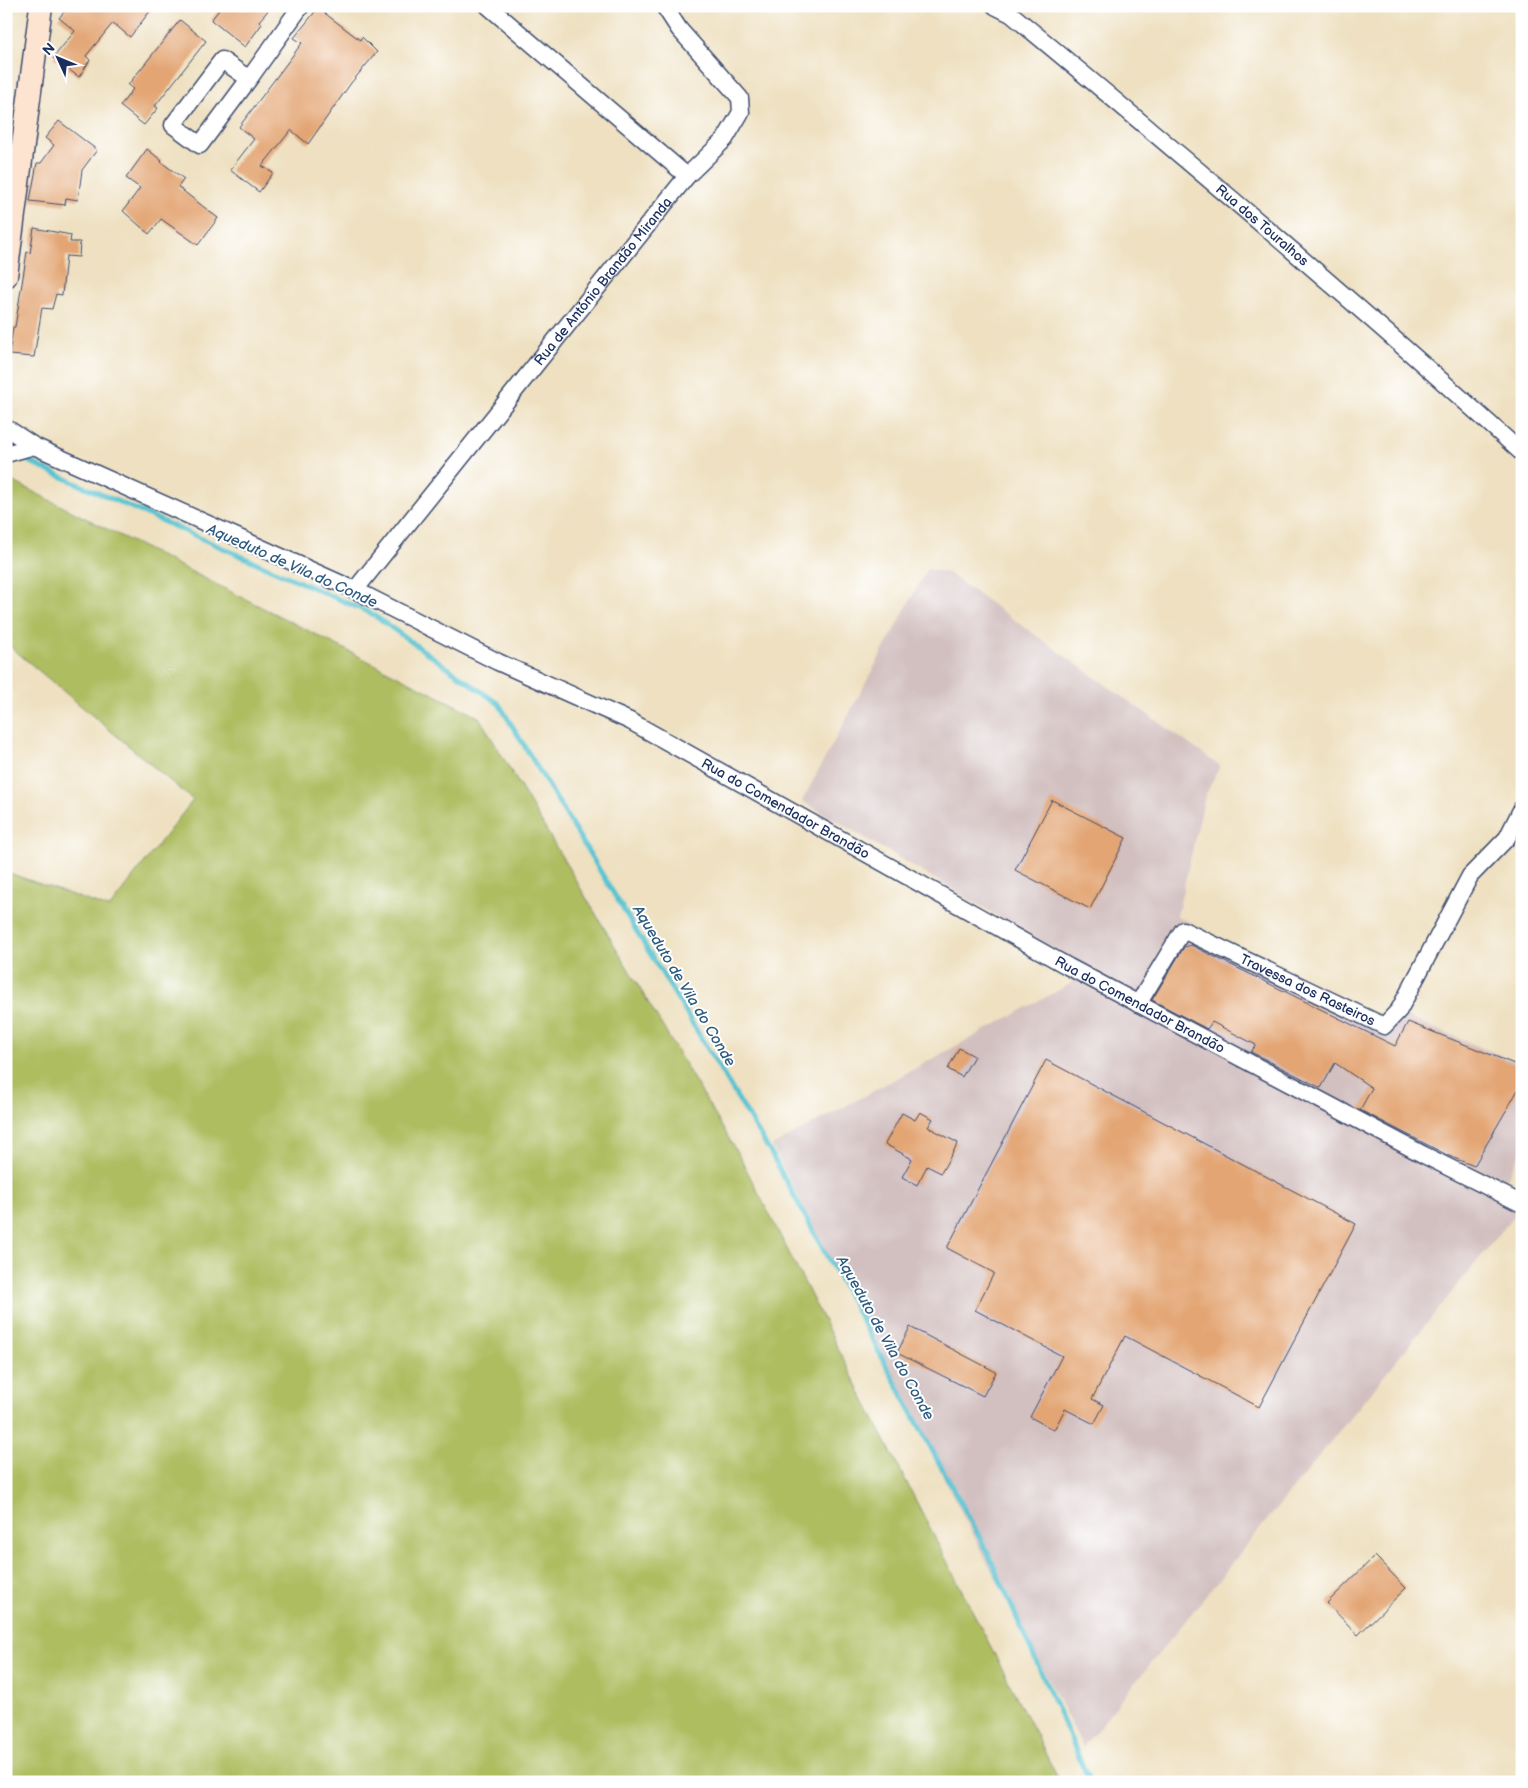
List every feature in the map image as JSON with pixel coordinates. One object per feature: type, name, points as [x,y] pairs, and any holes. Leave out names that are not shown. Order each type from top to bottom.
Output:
[{"type":"street","points":[[6,276],[41,6]]},
{"type":"street","points":[[248,79],[222,60],[173,125],[200,145],[263,60],[301,6]]},
{"type":"street","points":[[488,6],[687,176]]},
{"type":"street","name":"Rua de António Brandão Miranda","points":[[355,590],[687,176],[725,139],[740,112],[740,98],[679,29],[664,6]]},
{"type":"street","name":"Rua dos Touralhos","points":[[995,6],[1012,14],[1094,82],[1418,359],[1522,453]]},
{"type":"street","points":[[6,449],[10,438],[7,426]]},
{"type":"street","name":"Rua do Comendador Brandão","points":[[7,426],[34,446],[355,590],[498,662],[630,721],[1060,962],[1424,1155],[1522,1204]]},
{"type":"street","points":[[6,454],[34,446]]},
{"type":"street","name":"Travessa dos Rasteiros","points":[[1138,1004],[1183,930],[1384,1026],[1399,1010],[1470,876],[1507,838],[1522,808]]},
{"type":"shaded area","points":[[927,569],[948,573],[1220,766],[1205,796],[1177,916],[1371,1017],[1407,1017],[1522,1064],[1522,1149],[1506,1181],[1517,1212],[1083,1747],[772,1146],[1070,984],[1081,965],[802,801]]},
{"type":"green space","points":[[8,479],[479,717],[741,1159],[1060,1782],[6,1782],[6,872],[109,908],[193,800],[6,643],[6,483]]},
{"type":"building","points":[[66,6],[154,6],[130,37],[113,23],[86,56],[90,60],[79,77],[53,58],[75,31],[59,18],[65,11]]},
{"type":"building","points":[[222,6],[272,6],[259,21],[262,24],[245,47],[211,20]]},
{"type":"building","points":[[318,8],[360,40],[362,37],[377,52],[351,83],[308,144],[291,130],[262,166],[273,173],[259,192],[230,170],[254,139],[239,127],[302,43],[294,38]]},
{"type":"building","points":[[180,20],[206,41],[155,106],[158,108],[144,125],[120,106],[133,89],[128,85]]},
{"type":"building","points":[[59,121],[97,150],[82,170],[78,200],[66,198],[65,205],[30,201],[37,163],[41,163],[54,145],[45,138]]},
{"type":"building","points":[[147,149],[184,179],[178,187],[218,218],[198,245],[161,219],[149,234],[123,211],[140,188],[126,178]]},
{"type":"building","points":[[34,228],[71,235],[70,242],[80,242],[79,257],[66,256],[62,295],[56,294],[52,309],[42,308],[34,357],[9,355],[27,252],[30,253]]},
{"type":"building","points":[[1052,800],[1126,838],[1090,909],[1015,870]]},
{"type":"building","points":[[1191,945],[1395,1046],[1408,1022],[1522,1067],[1522,1083],[1474,1166],[1449,1156],[1360,1110],[1372,1088],[1335,1063],[1321,1088],[1251,1052],[1256,1045],[1212,1022],[1207,1029],[1152,1000],[1184,947]]},
{"type":"building","points":[[959,1048],[974,1056],[962,1077],[948,1069]]},
{"type":"building","points":[[1046,1060],[1356,1224],[1259,1407],[1125,1336],[1092,1399],[1104,1405],[1094,1424],[1065,1409],[1054,1430],[1030,1417],[1062,1356],[975,1310],[994,1273],[947,1248]]},
{"type":"building","points":[[920,1112],[933,1119],[928,1127],[958,1143],[941,1173],[927,1166],[917,1185],[902,1177],[912,1159],[885,1144],[902,1113],[915,1120]]},
{"type":"building","points":[[910,1327],[996,1372],[983,1396],[897,1353]]},
{"type":"building","points":[[1375,1556],[1406,1588],[1358,1635],[1327,1603]]},
{"type":"waterway","name":"Aqueduto de Vila do Conde","points":[[18,455],[42,468],[372,614],[499,704],[772,1155],[987,1551],[1090,1782]]}]
